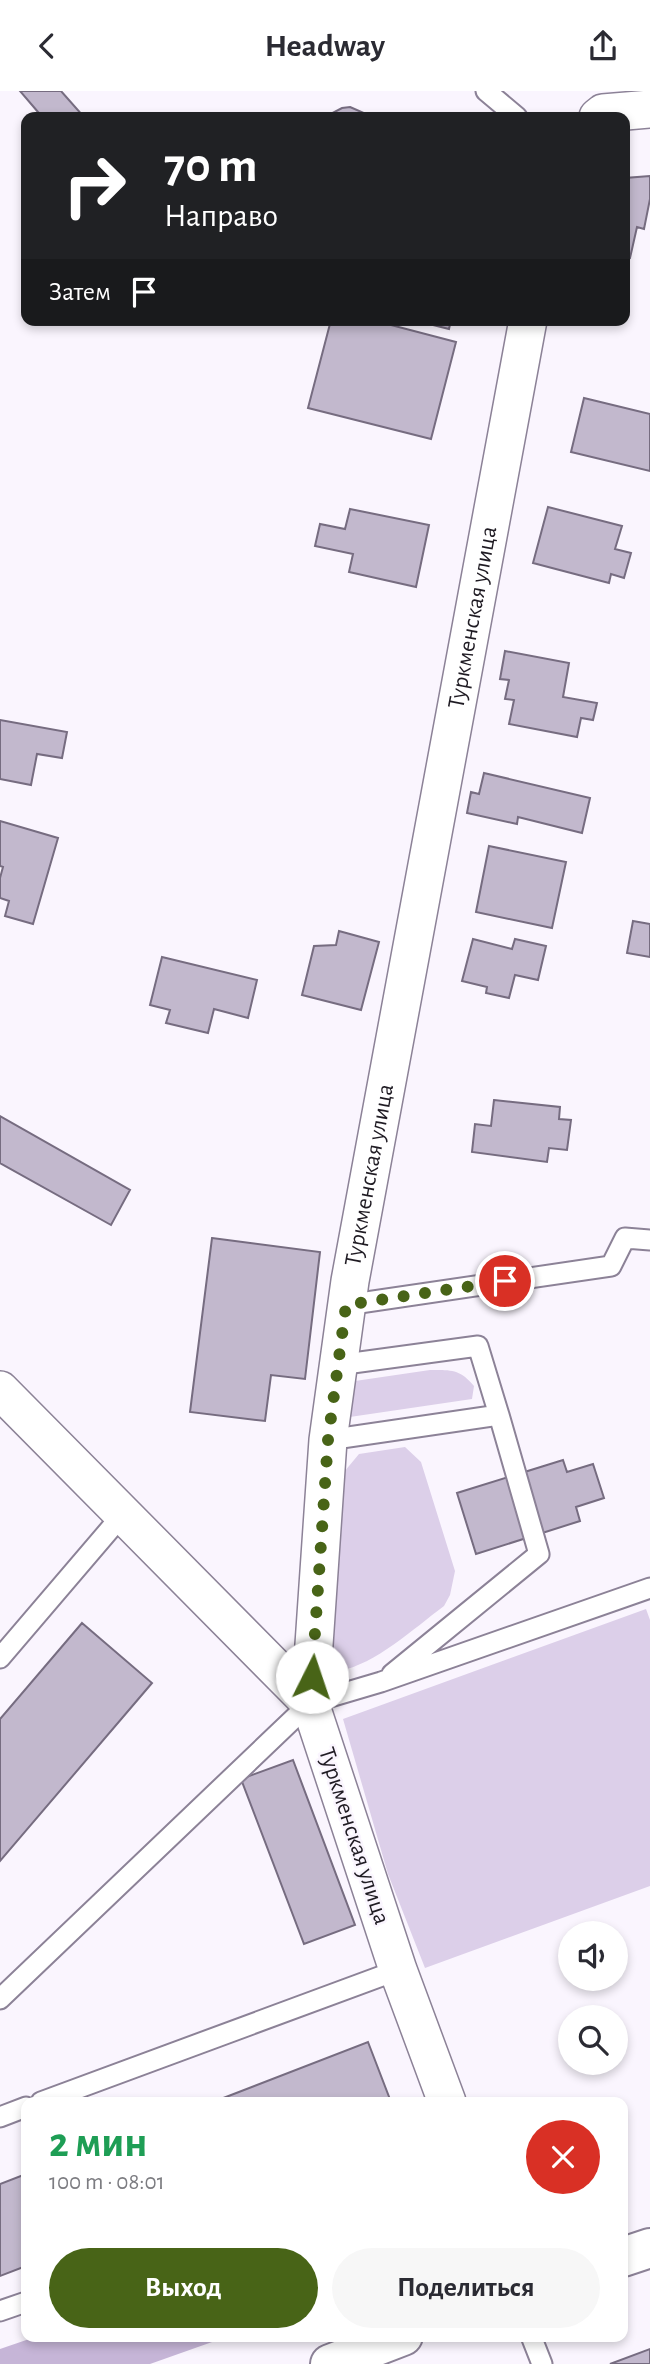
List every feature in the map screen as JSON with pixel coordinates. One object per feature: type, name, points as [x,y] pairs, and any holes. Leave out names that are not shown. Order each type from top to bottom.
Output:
[{"type":"street","points":[[619,112],[650,110]]},
{"type":"street","name":"Туркменская улица","points":[[445,2097],[398,1970],[310,1703],[328,1440],[346,1305],[527,326]]},
{"type":"street","points":[[0,1391],[17,1419],[123,1514],[310,1703]]},
{"type":"street","points":[[628,2255],[650,2248]]},
{"type":"street","points":[[330,2364],[387,2342]]},
{"type":"lane","points":[[486,91],[510,112]]},
{"type":"lane","points":[[346,1305],[611,1266],[625,1238],[650,1240]]},
{"type":"lane","points":[[338,1365],[478,1346],[539,1554],[381,1682]]},
{"type":"lane","points":[[328,1440],[499,1415]]},
{"type":"lane","points":[[0,1658],[123,1514]]},
{"type":"lane","points":[[0,1999],[310,1703],[381,1682],[650,1588]]},
{"type":"lane","points":[[55,2097],[398,1970]]},
{"type":"lane","points":[[0,2117],[21,2109]]},
{"type":"lane","points":[[0,2311],[21,2304]]},
{"type":"lane","points":[[533,2342],[541,2364]]},
{"type":"shaded area","points":[[430,1370],[449,1371],[464,1376],[474,1386],[472,1399],[343,1418],[346,1390],[355,1381]]},
{"type":"shaded area","points":[[405,1447],[421,1462],[455,1571],[450,1595],[444,1606],[394,1645],[367,1661],[339,1671],[322,1661],[334,1494],[344,1472],[359,1454]]},
{"type":"shaded area","points":[[646,1609],[650,1620],[650,1886],[425,1968],[388,1874],[343,1719]]},
{"type":"shaded area","points":[[21,2342],[212,2342],[150,2364],[0,2364],[0,2349]]},
{"type":"building","points":[[20,91],[61,91],[80,112],[38,112]]},
{"type":"building","points":[[350,107],[362,112],[334,112]]},
{"type":"building","points":[[650,176],[650,199],[644,229],[637,227],[630,258],[630,178]]},
{"type":"building","points":[[329,326],[395,326],[456,342],[431,439],[308,408]]},
{"type":"building","points":[[584,398],[650,414],[650,471],[571,452]]},
{"type":"building","points":[[548,507],[622,526],[615,549],[631,553],[624,578],[611,574],[609,583],[533,563]]},
{"type":"building","points":[[350,509],[429,525],[416,587],[349,572],[353,554],[315,546],[320,524],[345,529]]},
{"type":"building","points":[[505,651],[569,663],[563,697],[597,703],[593,720],[581,718],[577,737],[509,724],[514,700],[505,699],[509,680],[500,679]]},
{"type":"building","points":[[0,720],[67,732],[62,758],[37,754],[31,785],[0,779]]},
{"type":"building","points":[[484,773],[590,798],[582,833],[518,817],[517,824],[467,813],[471,792],[479,794]]},
{"type":"building","points":[[0,821],[58,838],[33,924],[5,916],[9,901],[0,898],[3,867],[0,866]]},
{"type":"building","points":[[489,846],[566,862],[552,928],[476,912]]},
{"type":"building","points":[[633,921],[650,924],[650,957],[627,953]]},
{"type":"building","points":[[339,931],[379,942],[361,1010],[302,995],[314,946],[336,945]]},
{"type":"building","points":[[473,939],[512,949],[515,939],[546,946],[538,980],[515,975],[509,998],[486,993],[487,987],[462,981]]},
{"type":"building","points":[[162,957],[257,980],[248,1018],[214,1009],[208,1033],[166,1023],[170,1010],[150,1005]]},
{"type":"building","points":[[494,1100],[560,1107],[559,1119],[571,1120],[567,1150],[549,1148],[547,1162],[472,1152],[475,1124],[491,1126]]},
{"type":"building","points":[[0,1116],[130,1190],[111,1225],[0,1163]]},
{"type":"building","points":[[212,1238],[320,1252],[305,1379],[271,1375],[265,1421],[190,1412]]},
{"type":"building","points":[[563,1460],[567,1472],[593,1464],[604,1498],[576,1507],[580,1521],[476,1554],[457,1493]]},
{"type":"building","points":[[82,1623],[152,1683],[0,1861],[0,1719]]},
{"type":"building","points":[[293,1760],[355,1925],[304,1944],[241,1779]]},
{"type":"building","points":[[368,2042],[389,2097],[226,2097]]},
{"type":"building","points":[[21,2176],[21,2268],[0,2276],[0,2184]]},
{"type":"building","points":[[650,2349],[650,2364],[610,2364]]},
{"type":"route","points":[[312,1677],[328,1440],[346,1305],[505,1281]]}]
